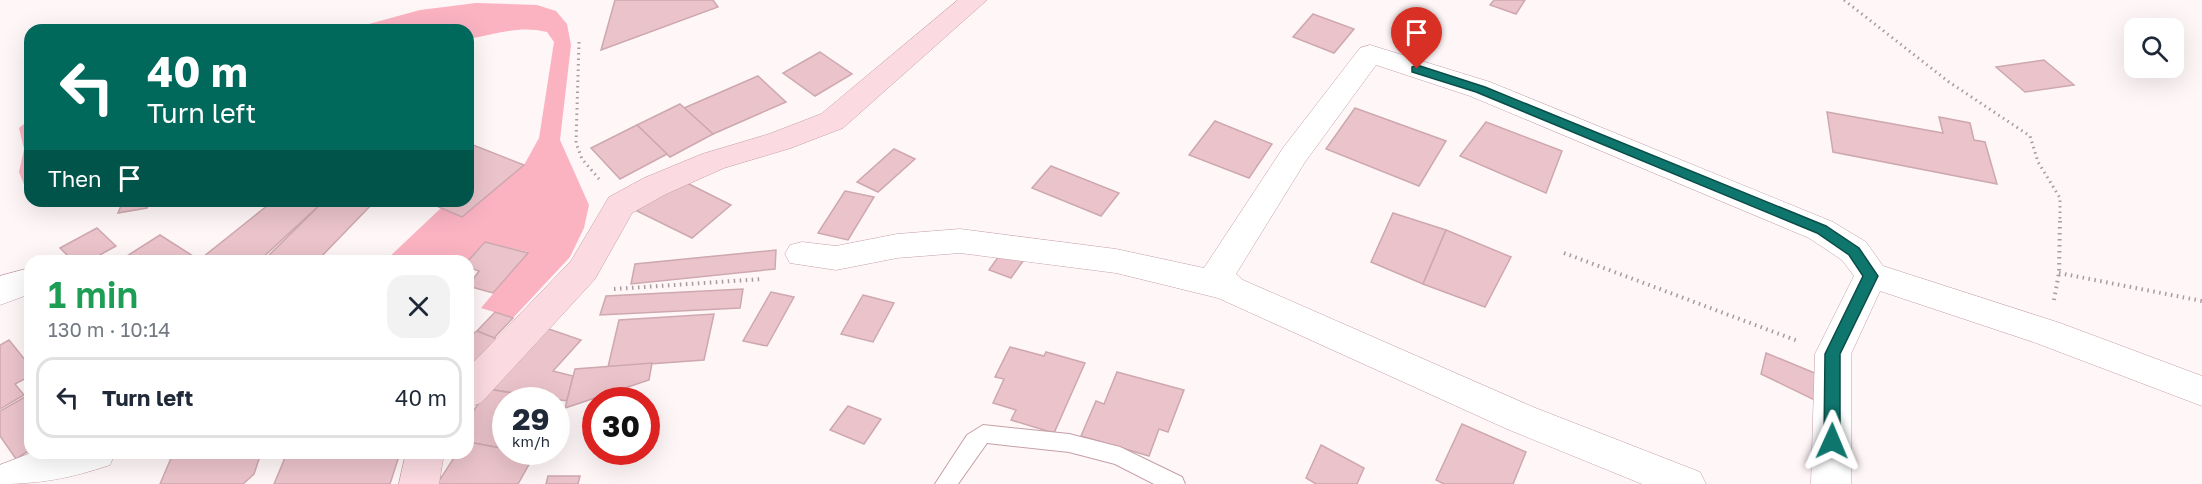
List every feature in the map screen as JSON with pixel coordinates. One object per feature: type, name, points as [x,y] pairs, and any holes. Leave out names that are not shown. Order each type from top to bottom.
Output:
[{"type":"main road","points":[[474,386],[583,270],[621,205],[655,186],[713,161],[780,141],[832,121],[974,0]]},
{"type":"main road","points":[[419,484],[424,459]]},
{"type":"street","points":[[1224,286],[1218,278],[1221,267],[1294,155],[1370,54],[1480,89],[1821,230],[1854,251],[1870,276],[2048,333],[2202,391]]},
{"type":"street","points":[[802,254],[836,258],[897,246],[960,241],[1116,261],[1224,286],[1520,418],[1686,484]]},
{"type":"street","points":[[1831,484],[1833,354],[1870,276]]},
{"type":"street","points":[[0,292],[14,284],[24,282]]},
{"type":"street","points":[[0,482],[33,469],[70,459]]},
{"type":"lane","points":[[946,484],[974,441],[983,434],[1069,444],[1120,456],[1174,484]]},
{"type":"path","points":[[1844,0],[1949,82],[2030,136],[2038,162],[2060,198],[2059,273],[2048,333]]},
{"type":"path","points":[[579,42],[576,143],[582,159],[621,205]]},
{"type":"path","points":[[1564,253],[1833,354]]},
{"type":"path","points":[[2059,273],[2202,301]]},
{"type":"path","points":[[565,288],[607,289],[763,279]]},
{"type":"shaded area","points":[[476,3],[537,5],[556,11],[567,24],[571,45],[560,140],[589,205],[584,228],[570,257],[513,318],[481,308],[528,252],[485,242],[473,255],[391,255],[441,208],[462,217],[524,165],[539,138],[554,42],[547,32],[527,29],[474,38],[474,24],[369,24],[420,10]]},
{"type":"shaded area","points":[[24,124],[24,149],[19,128]]},
{"type":"shaded area","points":[[24,149],[24,185],[19,172]]},
{"type":"building","points":[[615,0],[713,0],[718,7],[601,50]]},
{"type":"building","points":[[1494,0],[1525,0],[1516,14],[1490,5]]},
{"type":"building","points":[[1313,14],[1354,29],[1334,53],[1293,37]]},
{"type":"building","points":[[820,52],[852,74],[815,96],[783,73]]},
{"type":"building","points":[[2044,60],[2074,85],[2025,92],[1996,67]]},
{"type":"building","points":[[758,76],[786,102],[713,134],[684,108]]},
{"type":"building","points":[[680,104],[713,134],[670,157],[637,125]]},
{"type":"building","points":[[1355,108],[1446,141],[1419,186],[1326,149]]},
{"type":"building","points":[[1827,112],[1943,133],[1939,117],[1970,123],[1974,140],[1985,142],[1997,184],[1833,152]]},
{"type":"building","points":[[1215,121],[1272,144],[1249,178],[1189,155]]},
{"type":"building","points":[[1486,122],[1562,151],[1546,193],[1460,156]]},
{"type":"building","points":[[637,125],[667,154],[620,179],[591,148]]},
{"type":"building","points":[[474,145],[524,165],[474,207]]},
{"type":"building","points":[[894,149],[915,159],[878,192],[857,182]]},
{"type":"building","points":[[1051,166],[1119,193],[1101,216],[1032,188]]},
{"type":"building","points":[[679,179],[731,205],[692,238],[637,211],[648,197]]},
{"type":"building","points":[[845,191],[874,197],[848,240],[818,233]]},
{"type":"building","points":[[120,207],[147,207],[147,208],[118,213]]},
{"type":"building","points":[[266,207],[318,207],[266,255],[206,255]]},
{"type":"building","points":[[318,207],[369,207],[323,255],[269,255]]},
{"type":"building","points":[[439,207],[474,207],[462,217]]},
{"type":"building","points":[[1393,213],[1446,230],[1423,284],[1371,262]]},
{"type":"building","points":[[97,228],[116,246],[100,255],[67,255],[60,248]]},
{"type":"building","points":[[1446,230],[1511,257],[1485,307],[1423,284]]},
{"type":"building","points":[[160,235],[191,255],[128,255]]},
{"type":"building","points":[[485,242],[528,253],[493,293],[474,288],[474,278],[479,271],[474,269],[473,255]]},
{"type":"building","points":[[776,250],[775,269],[631,284],[635,264]]},
{"type":"building","points":[[1001,253],[1023,261],[1011,278],[989,270]]},
{"type":"building","points":[[743,289],[740,308],[600,315],[606,296]]},
{"type":"building","points":[[771,292],[794,297],[767,346],[743,341]]},
{"type":"building","points":[[863,295],[894,303],[873,342],[841,334]]},
{"type":"building","points":[[495,312],[513,318],[494,338],[477,331]]},
{"type":"building","points":[[714,314],[704,360],[608,367],[619,320]]},
{"type":"building","points":[[546,328],[581,340],[553,371],[573,376],[570,388],[492,387],[492,390],[488,389]]},
{"type":"building","points":[[477,331],[497,339],[474,363],[474,333]]},
{"type":"building","points":[[9,340],[24,359],[24,379],[15,384],[24,395],[0,409],[0,345]]},
{"type":"building","points":[[1010,347],[1044,356],[1046,352],[1085,363],[1054,433],[1011,420],[1016,410],[993,403],[1004,379],[995,377]]},
{"type":"building","points":[[1766,353],[1822,376],[1821,403],[1761,374]]},
{"type":"building","points":[[652,363],[649,380],[628,387],[582,387],[582,402],[570,406],[570,388],[575,369]]},
{"type":"building","points":[[1117,372],[1184,390],[1168,432],[1159,429],[1149,456],[1081,436],[1096,401],[1104,404]]},
{"type":"building","points":[[488,389],[492,390],[492,446],[474,443],[474,410]]},
{"type":"building","points":[[24,397],[24,454],[16,459],[0,436],[0,411]]},
{"type":"building","points":[[848,406],[881,419],[864,444],[830,430]]},
{"type":"building","points":[[1462,424],[1526,452],[1513,484],[1444,484],[1436,480]]},
{"type":"building","points":[[474,443],[492,446],[492,465],[529,465],[518,484],[437,484],[453,459],[474,459]]},
{"type":"building","points":[[1321,445],[1364,468],[1357,484],[1316,484],[1306,478]]},
{"type":"building","points":[[171,459],[259,459],[254,474],[243,484],[160,484]]},
{"type":"building","points":[[284,459],[398,459],[390,484],[274,484]]},
{"type":"building","points":[[548,476],[580,476],[578,484],[546,484]]},
{"type":"route","points":[[1417,69],[1480,89],[1695,177],[1821,230],[1854,251],[1870,276],[1833,354],[1832,441]]}]
